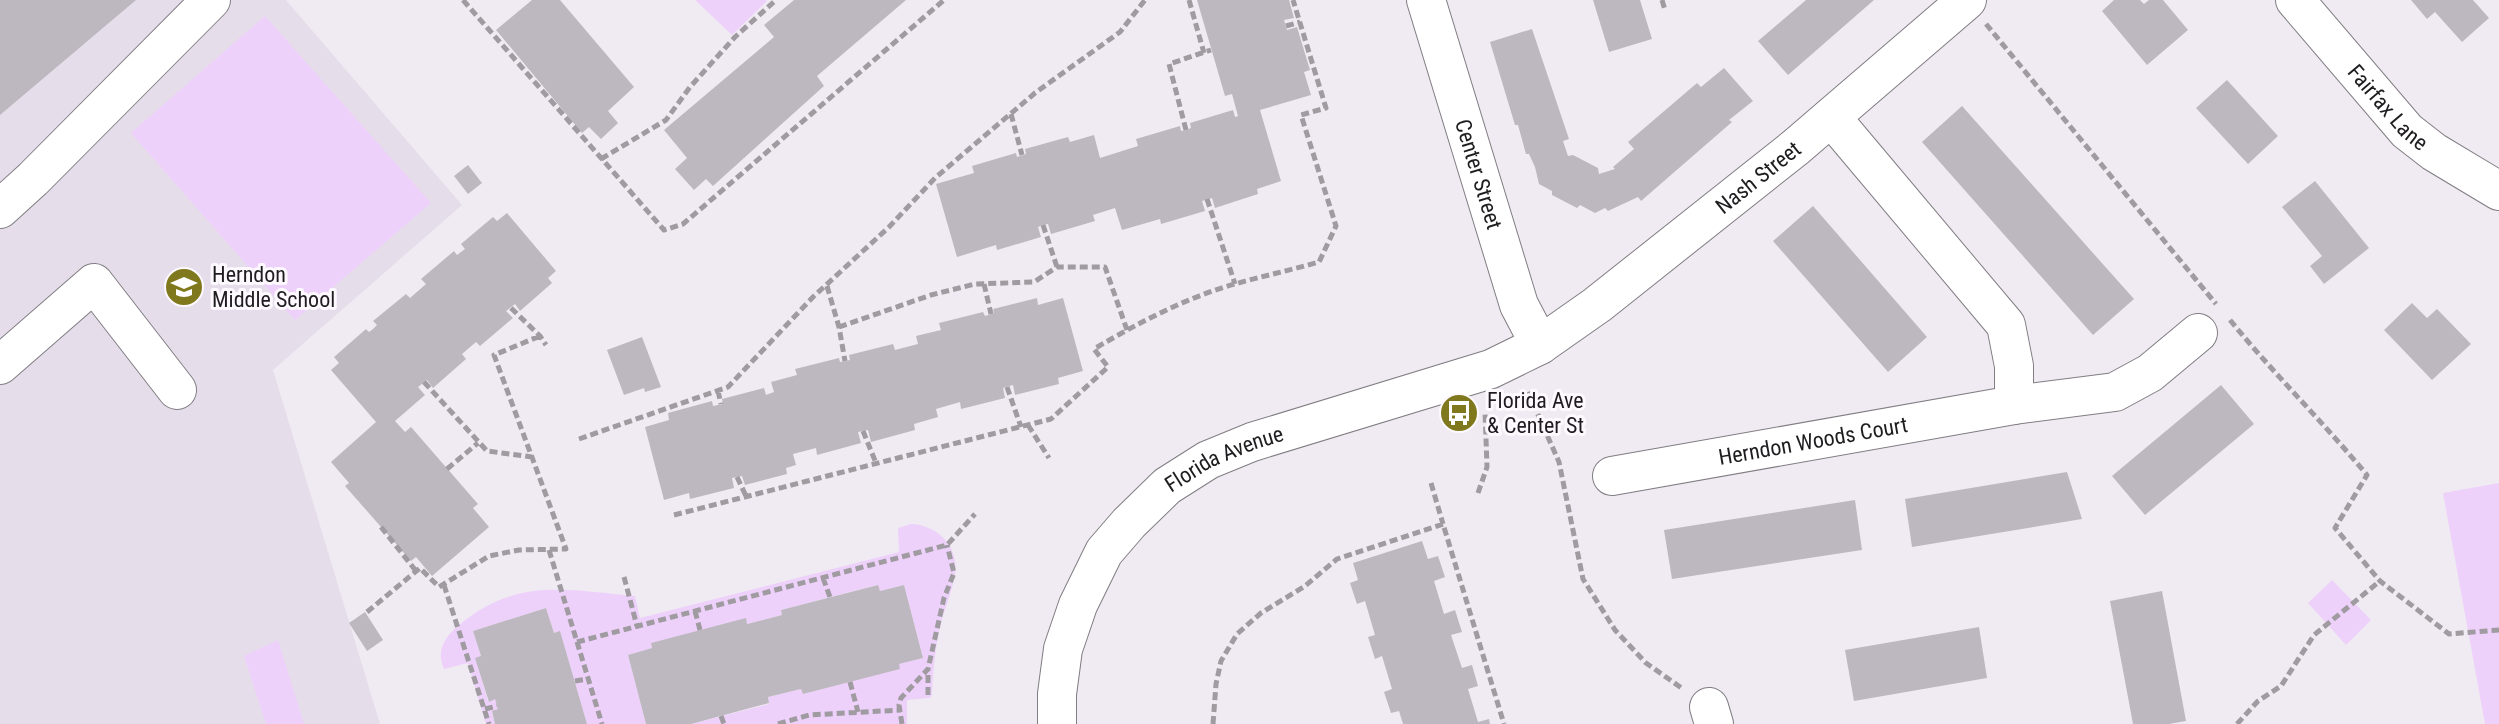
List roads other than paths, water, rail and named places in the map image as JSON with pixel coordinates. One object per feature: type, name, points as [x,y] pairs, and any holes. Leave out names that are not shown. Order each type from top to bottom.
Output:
[{"type":"street","points":[[0,209],[211,0]]},
{"type":"street","name":"Center Street","points":[[1426,0],[1519,305],[1540,345]]},
{"type":"street","name":"Fairfax Lane","points":[[2295,0],[2407,131],[2434,152],[2499,191]]},
{"type":"street","name":"Nash Street","points":[[1540,345],[1597,305],[1831,117],[1973,8]]},
{"type":"street","points":[[1831,117],[2006,325],[2014,366],[2014,405]]},
{"type":"street","points":[[0,365],[94,283],[177,390]]},
{"type":"street","name":"Herndon Woods Court","points":[[1612,476],[2014,405],[2115,392],[2150,373],[2198,333]]},
{"type":"street","name":"Florida Avenue","points":[[1057,724],[1063,649],[1078,605],[1104,552],[1167,486],[1208,460],[1252,442],[1491,369],[1540,345]]},
{"type":"place","name":"Herndon Middle School","points":[[184,287]]},
{"type":"place","name":"Florida Ave & Center St","points":[[1459,413]]}]
